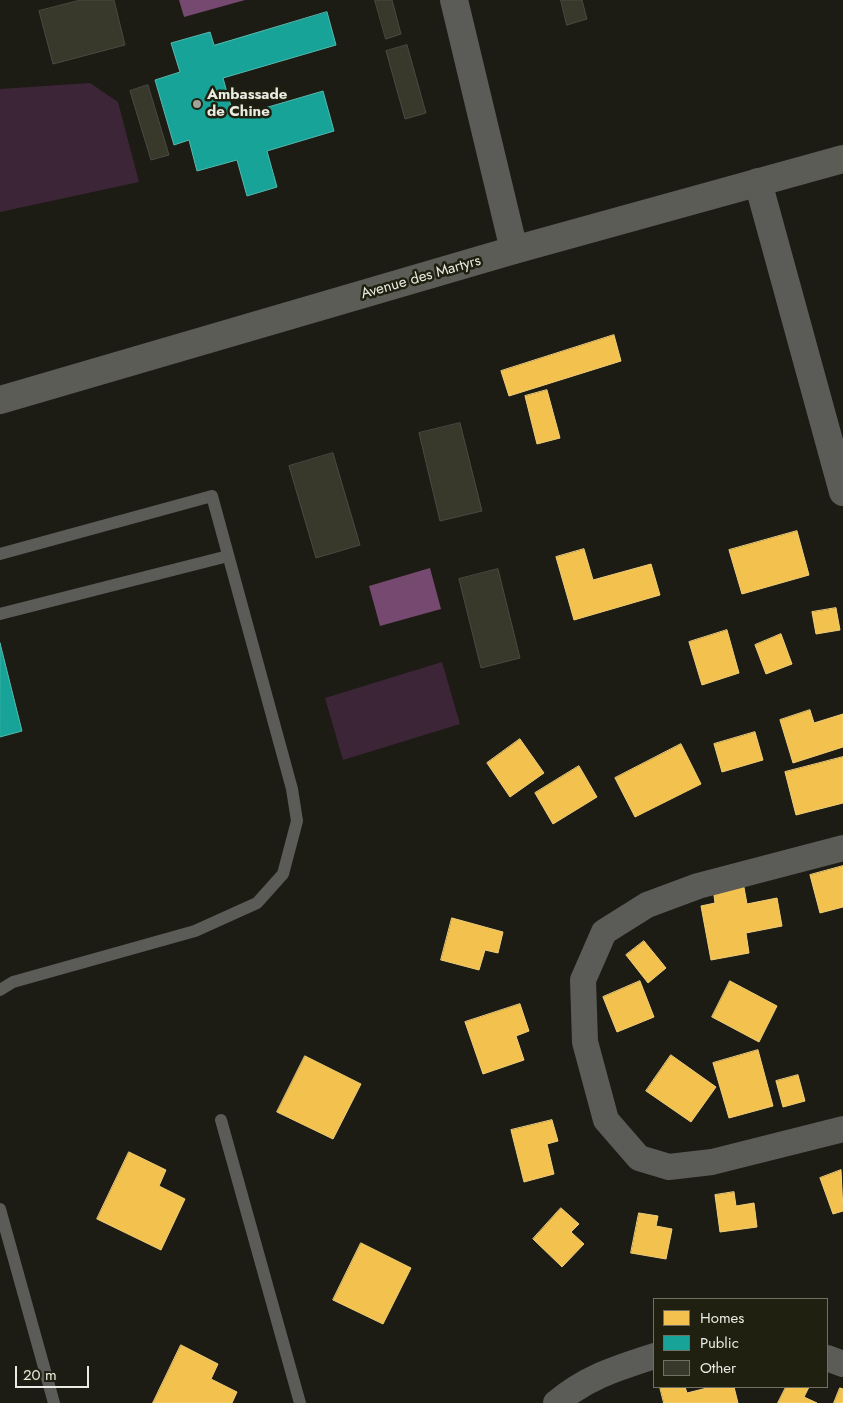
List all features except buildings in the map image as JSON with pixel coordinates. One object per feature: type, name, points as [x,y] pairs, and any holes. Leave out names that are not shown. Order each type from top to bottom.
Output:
[{"type":"main road","name":"Avenue des Martyrs","points":[[0,400],[514,250],[843,159]]},
{"type":"street","points":[[454,0],[514,250]]},
{"type":"street","points":[[758,182],[843,492]]},
{"type":"street","points":[[843,848],[698,886],[646,905],[604,932],[583,980],[585,1042],[606,1120],[640,1158],[669,1167],[712,1162],[843,1128]]},
{"type":"street","points":[[556,1403],[577,1386],[612,1370],[653,1356]]},
{"type":"street","points":[[828,1358],[843,1364]]},
{"type":"lane","points":[[0,554],[212,496],[292,788],[297,821],[283,874],[257,903],[195,931],[13,982],[0,990]]},
{"type":"lane","points":[[0,614],[228,556]]},
{"type":"lane","points":[[221,1120],[300,1403]]},
{"type":"lane","points":[[0,1209],[54,1403]]},
{"type":"shaded area","points":[[179,0],[245,0],[184,17]]},
{"type":"shaded area","points":[[90,83],[118,102],[139,182],[0,212],[0,89]]},
{"type":"shaded area","points":[[430,568],[441,609],[380,626],[369,586]]},
{"type":"shaded area","points":[[442,662],[460,724],[343,760],[325,698]]},
{"type":"place","name":"Ambassade de Chine","points":[[197,104]]}]
